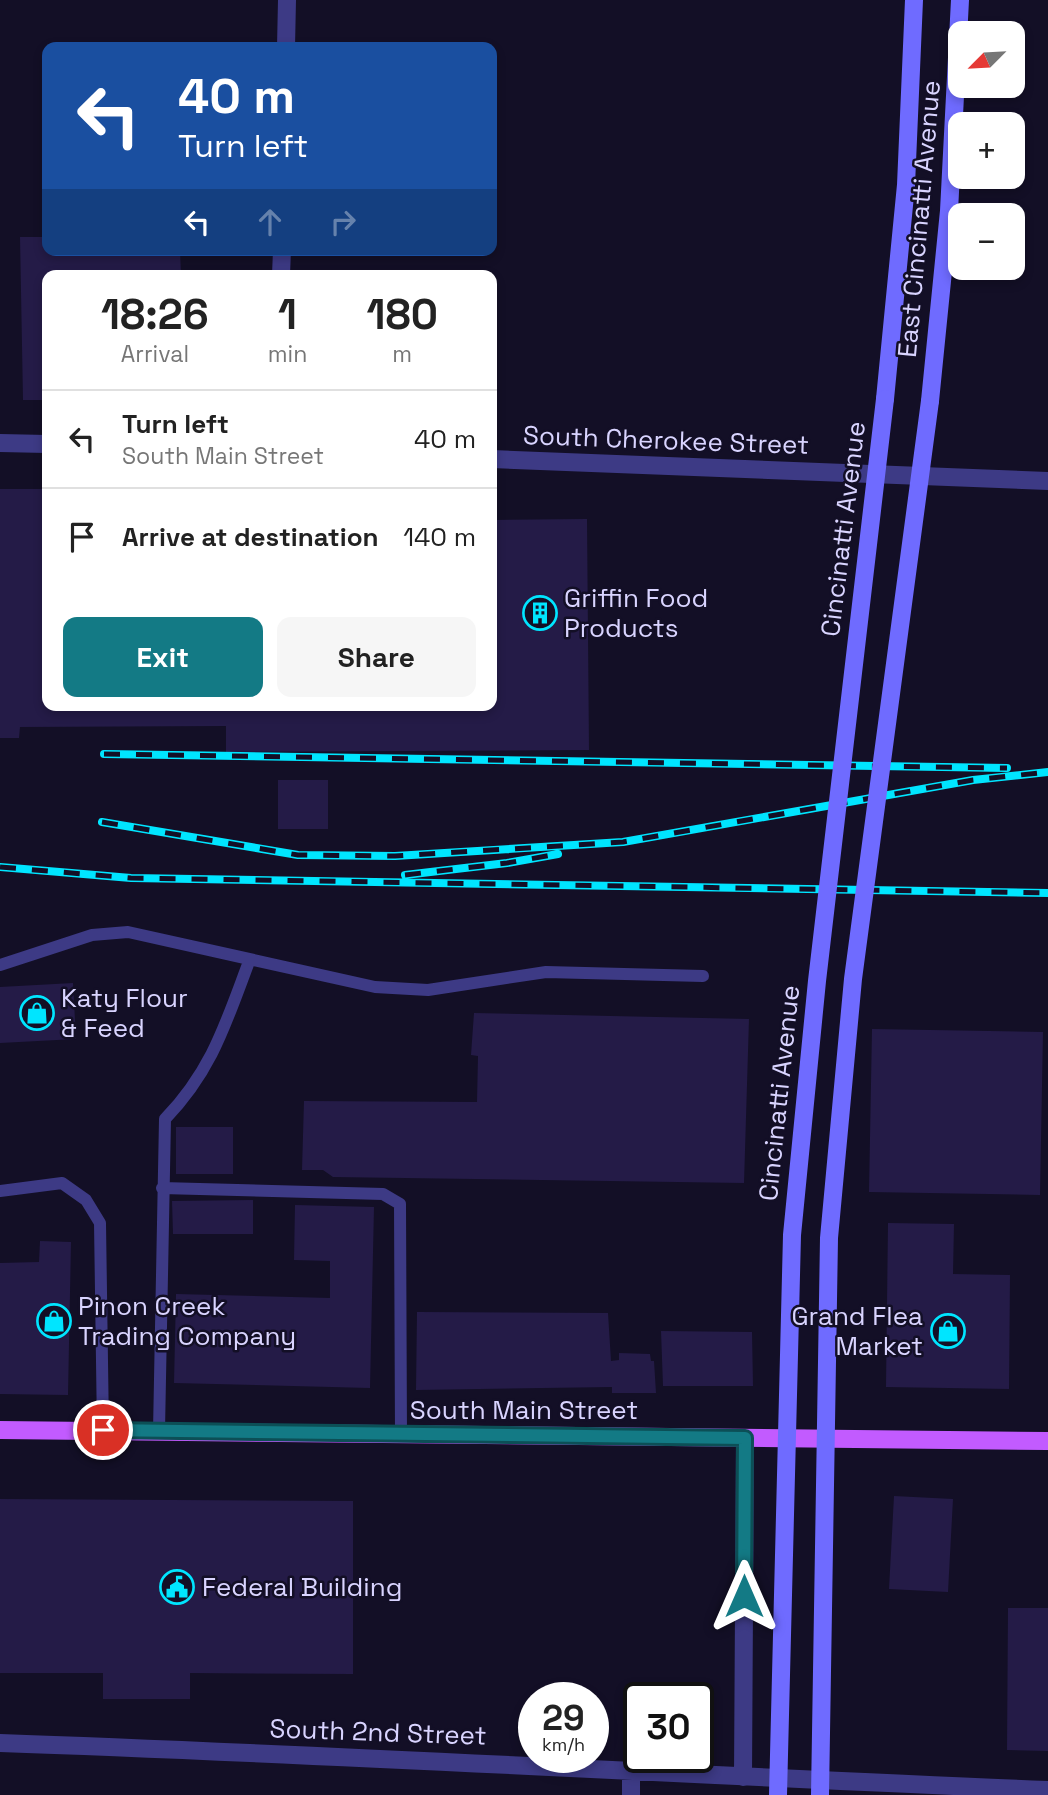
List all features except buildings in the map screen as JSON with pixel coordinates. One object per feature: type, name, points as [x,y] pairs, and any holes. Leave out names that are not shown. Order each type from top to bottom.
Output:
[{"type":"main road","name":"South Main Street","points":[[0,1430],[1048,1441]]},
{"type":"street","points":[[286,42],[287,0]]},
{"type":"street","name":"East Cincinatti Avenue","points":[[885,399],[906,185],[914,0]]},
{"type":"street","name":"East Cincinatti Avenue","points":[[820,1795],[829,1238],[853,979],[930,401],[949,211],[960,0]]},
{"type":"street","name":"Cincinatti Avenue","points":[[778,1795],[792,1235],[820,954],[885,399]]},
{"type":"street","points":[[0,443],[42,444]]},
{"type":"street","name":"South Cherokee Street","points":[[497,459],[1048,481]]},
{"type":"street","points":[[743,1777],[745,1438]]},
{"type":"street","name":"South 2nd Street","points":[[0,1743],[623,1769]]},
{"type":"street","points":[[631,1773],[631,1795]]},
{"type":"street","name":"South 2nd Street","points":[[687,1773],[1048,1790]]},
{"type":"lane","points":[[0,965],[92,935],[128,932],[375,987],[428,990],[546,972],[703,976]]},
{"type":"lane","points":[[159,1431],[165,1119],[188,1094],[214,1054],[250,959]]},
{"type":"lane","points":[[0,1191],[62,1184],[86,1200],[100,1223],[103,1430]]},
{"type":"lane","points":[[162,1188],[383,1194],[400,1204],[401,1435]]},
{"type":"railway","points":[[104,754],[1007,768]]},
{"type":"railway","points":[[102,822],[298,855],[395,856],[623,842],[973,780],[1048,772]]},
{"type":"railway","points":[[405,875],[558,854]]},
{"type":"railway","points":[[0,867],[131,878],[1048,893]]},
{"type":"place","name":"Griffin Food Products","points":[[540,613]]},
{"type":"place","name":"Katy Flour & Feed","points":[[37,1013]]},
{"type":"place","name":"Pinon Creek Trading Company","points":[[54,1321]]},
{"type":"place","name":"Grand Flea Market","points":[[948,1331]]},
{"type":"place","name":"Federal Building","points":[[177,1587]]},
{"type":"route","points":[[103,1430],[745,1438],[744,1596]]}]
